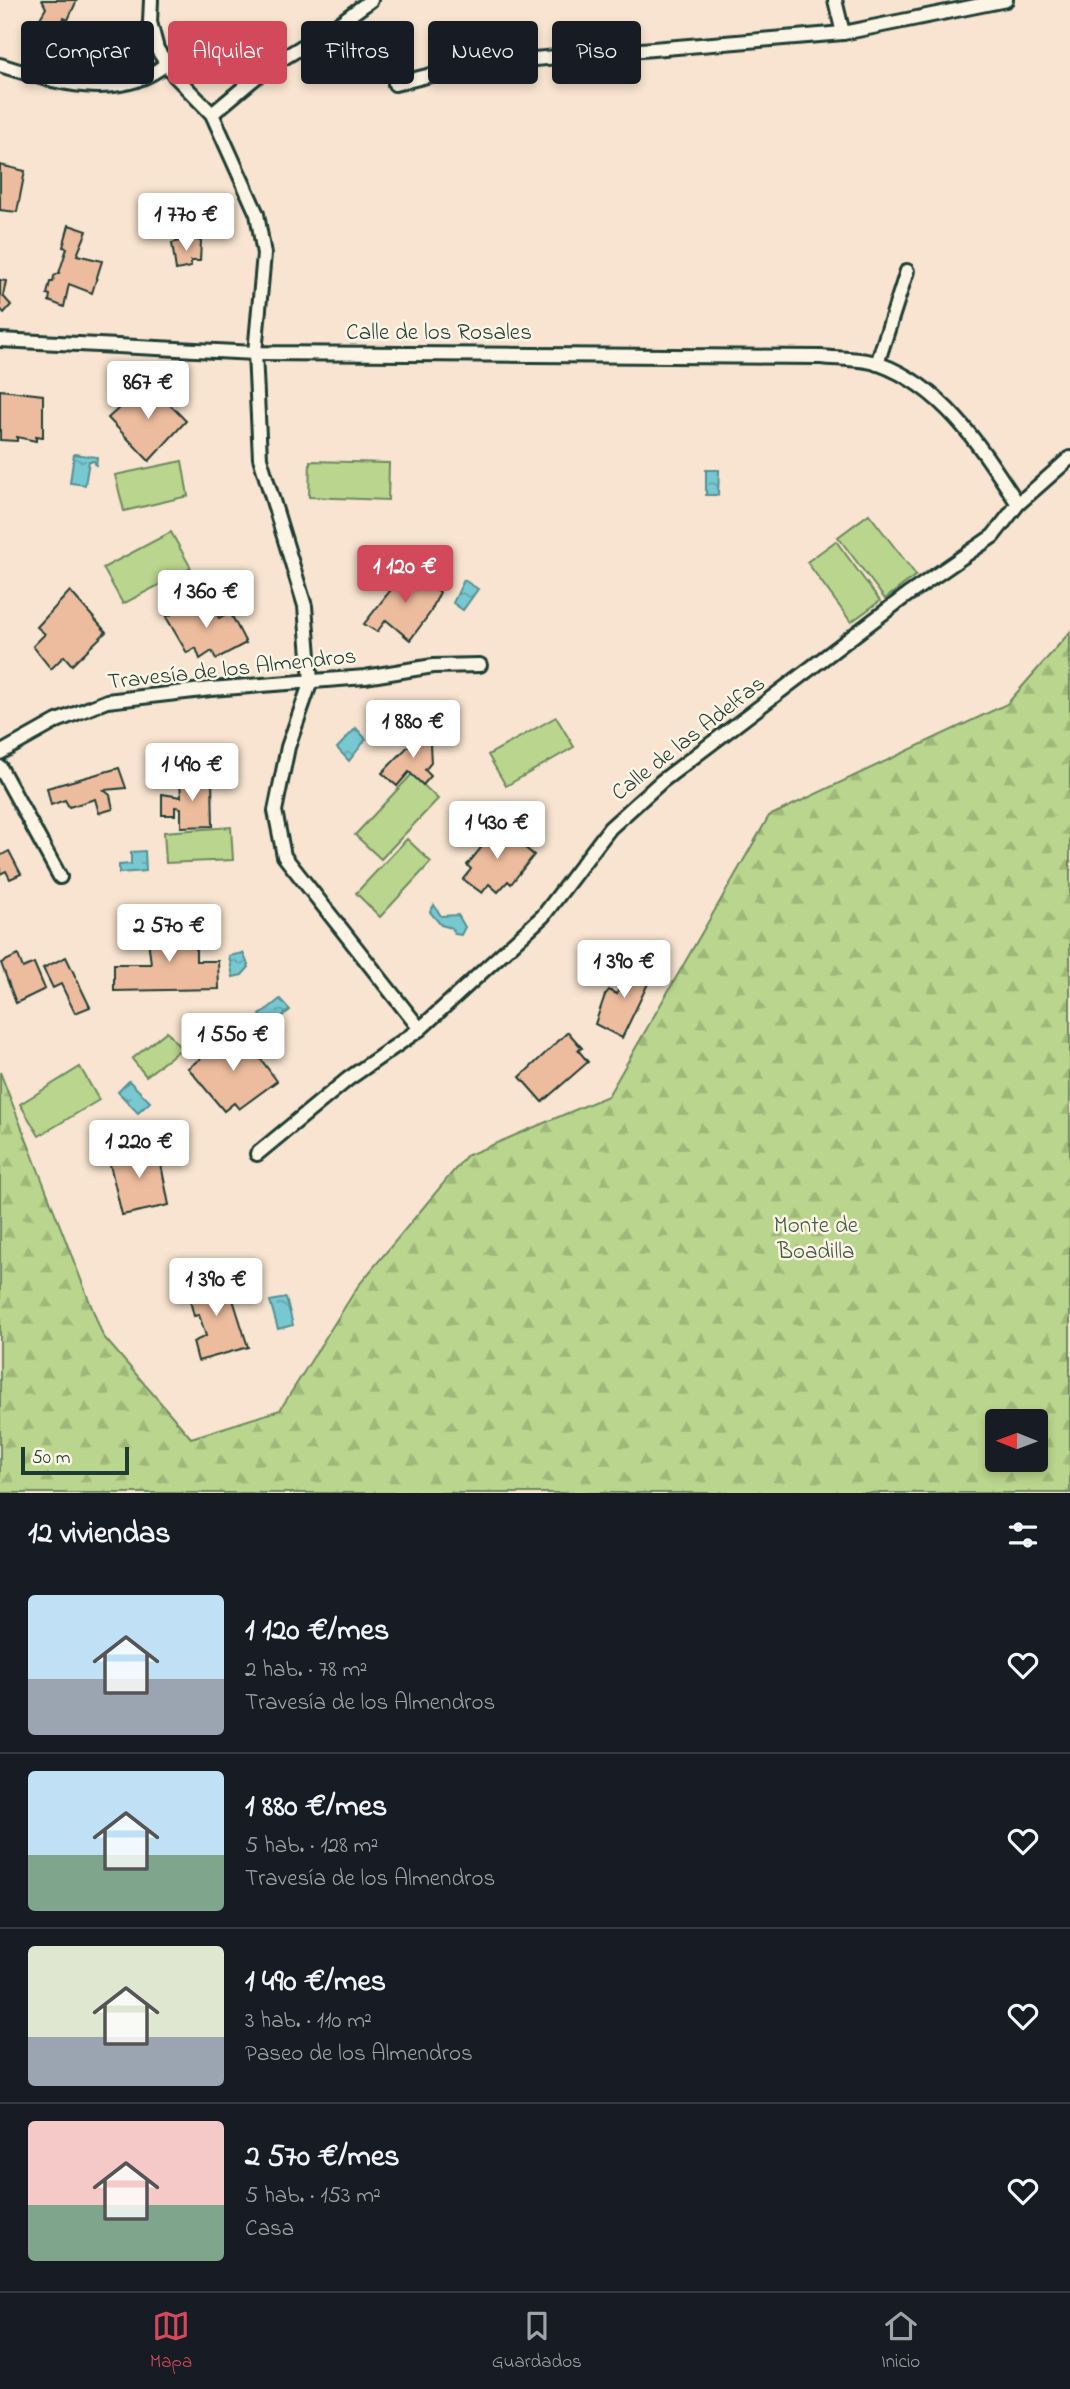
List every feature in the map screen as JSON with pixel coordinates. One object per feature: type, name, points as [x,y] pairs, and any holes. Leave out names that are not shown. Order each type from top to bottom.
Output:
[{"type":"street","points":[[151,0],[150,22],[157,49],[175,76],[212,114],[257,214],[264,254],[255,353],[260,458],[305,606],[311,681],[288,747],[275,811],[284,856],[420,1029]]},
{"type":"street","points":[[212,114],[267,68],[333,28],[371,0]]},
{"type":"street","points":[[835,0],[843,33]]},
{"type":"street","points":[[395,85],[475,64],[843,33],[1006,0]]},
{"type":"street","points":[[0,65],[45,79],[125,85],[153,75],[167,63]]},
{"type":"street","points":[[877,364],[907,271]]},
{"type":"street","name":"Calle de los Rosales","points":[[0,340],[255,353],[820,356],[877,364],[914,381],[968,429],[1018,504]]},
{"type":"street","name":"Calle de las Adelfas","points":[[257,1154],[348,1079],[420,1029],[543,916],[610,828],[662,781],[904,598],[993,536],[1018,504],[1070,458]]},
{"type":"street","name":"Travesía de los Almendros","points":[[0,754],[57,721],[107,701],[365,677],[433,666],[480,665]]},
{"type":"street","points":[[0,768],[60,877]]},
{"type":"green space","points":[[182,461],[188,496],[124,511],[115,475]]},
{"type":"green space","points":[[310,461],[389,463],[388,500],[309,497]]},
{"type":"green space","points":[[869,514],[916,575],[885,599],[838,537]]},
{"type":"green space","points":[[171,532],[191,568],[123,604],[103,568]]},
{"type":"green space","points":[[836,541],[880,601],[851,622],[807,562]]},
{"type":"green space","name":"Monte de Boadilla","points":[[1070,632],[1070,1493],[0,1493],[0,1072],[103,1336],[191,1438],[280,1410],[358,1286],[466,1156],[608,1096],[769,816],[1007,704]]},
{"type":"green space","points":[[556,717],[574,747],[506,786],[488,755]]},
{"type":"green space","points":[[412,774],[438,799],[381,859],[355,835]]},
{"type":"green space","points":[[231,827],[233,860],[166,863],[164,832]]},
{"type":"green space","points":[[407,839],[431,862],[380,917],[356,893]]},
{"type":"green space","points":[[167,1031],[181,1049],[146,1076],[132,1059]]},
{"type":"green space","points":[[80,1067],[99,1100],[39,1136],[20,1104]]},
{"type":"water","points":[[74,454],[97,457],[96,466],[94,461],[89,461],[85,485],[70,483]]},
{"type":"water","points":[[706,470],[719,470],[718,495],[706,495]]},
{"type":"water","points":[[464,580],[478,589],[463,610],[453,603]]},
{"type":"water","points":[[356,728],[366,739],[349,761],[337,748]]},
{"type":"water","points":[[181,751],[183,758],[176,762],[176,767],[166,767],[156,761],[160,752]]},
{"type":"water","points":[[145,851],[146,871],[119,873],[119,865],[131,864],[131,852]]},
{"type":"water","points":[[434,905],[441,916],[458,915],[465,927],[461,935],[455,934],[452,928],[441,925],[430,912]]},
{"type":"water","points":[[243,953],[249,967],[242,975],[233,977],[229,956]]},
{"type":"water","points":[[280,999],[290,1010],[269,1026],[260,1015]]},
{"type":"water","points":[[129,1081],[150,1102],[138,1113],[118,1092]]},
{"type":"water","points":[[286,1298],[293,1325],[278,1329],[270,1301]]},
{"type":"building","points":[[42,0],[77,0],[68,20],[39,20],[46,8]]},
{"type":"building","points":[[0,165],[25,171],[17,212],[0,210]]},
{"type":"building","points":[[69,225],[87,231],[77,255],[102,261],[92,293],[69,284],[64,307],[49,301],[50,295],[47,294],[50,282],[53,282],[54,276],[59,273],[67,248],[63,247]]},
{"type":"building","points":[[190,238],[201,241],[200,261],[191,261],[191,267],[176,270],[172,243]]},
{"type":"building","points":[[0,280],[6,281],[3,296],[11,305],[4,313],[0,308]]},
{"type":"building","points":[[148,382],[186,421],[149,461],[108,418]]},
{"type":"building","points":[[0,390],[43,395],[43,437],[36,436],[36,441],[17,437],[17,441],[0,440]]},
{"type":"building","points":[[408,568],[440,592],[430,613],[410,640],[386,620],[377,632],[364,624]]},
{"type":"building","points":[[70,591],[106,632],[72,665],[64,656],[51,669],[33,646],[45,634],[37,627]]},
{"type":"building","points":[[204,596],[219,618],[230,612],[246,643],[216,659],[212,651],[200,659],[196,648],[187,653],[166,617]]},
{"type":"building","points":[[425,729],[436,732],[430,744],[431,763],[425,770],[431,776],[423,785],[409,772],[397,786],[382,773]]},
{"type":"building","points":[[119,768],[126,788],[104,790],[110,795],[113,809],[99,813],[95,799],[69,807],[65,800],[51,805],[47,788]]},
{"type":"building","points":[[212,779],[213,826],[181,827],[181,808],[175,807],[175,815],[162,815],[162,794],[181,797],[180,781]]},
{"type":"building","points":[[498,826],[534,855],[511,884],[508,881],[498,892],[489,884],[482,893],[463,879],[471,869],[467,865],[481,848],[476,844],[483,834],[488,837],[494,827]]},
{"type":"building","points":[[9,851],[21,874],[10,879],[6,871],[0,874],[0,856]]},
{"type":"building","points":[[153,924],[196,925],[196,961],[218,961],[219,989],[114,991],[114,964],[151,964],[148,939],[153,939]]},
{"type":"building","points":[[18,955],[23,968],[34,963],[45,989],[16,1003],[1,963]]},
{"type":"building","points":[[66,957],[90,1007],[75,1013],[61,984],[53,988],[43,968]]},
{"type":"building","points":[[630,961],[654,971],[622,1038],[595,1024],[605,995],[609,990],[617,994]]},
{"type":"building","points":[[239,1030],[277,1081],[239,1109],[234,1103],[224,1111],[188,1068]]},
{"type":"building","points":[[568,1032],[582,1048],[578,1050],[588,1062],[542,1102],[520,1077]]},
{"type":"building","points":[[157,1144],[169,1205],[122,1215],[108,1156]]},
{"type":"building","points":[[225,1274],[248,1347],[198,1361],[193,1342],[206,1336],[199,1315],[194,1316],[186,1285]]}]
